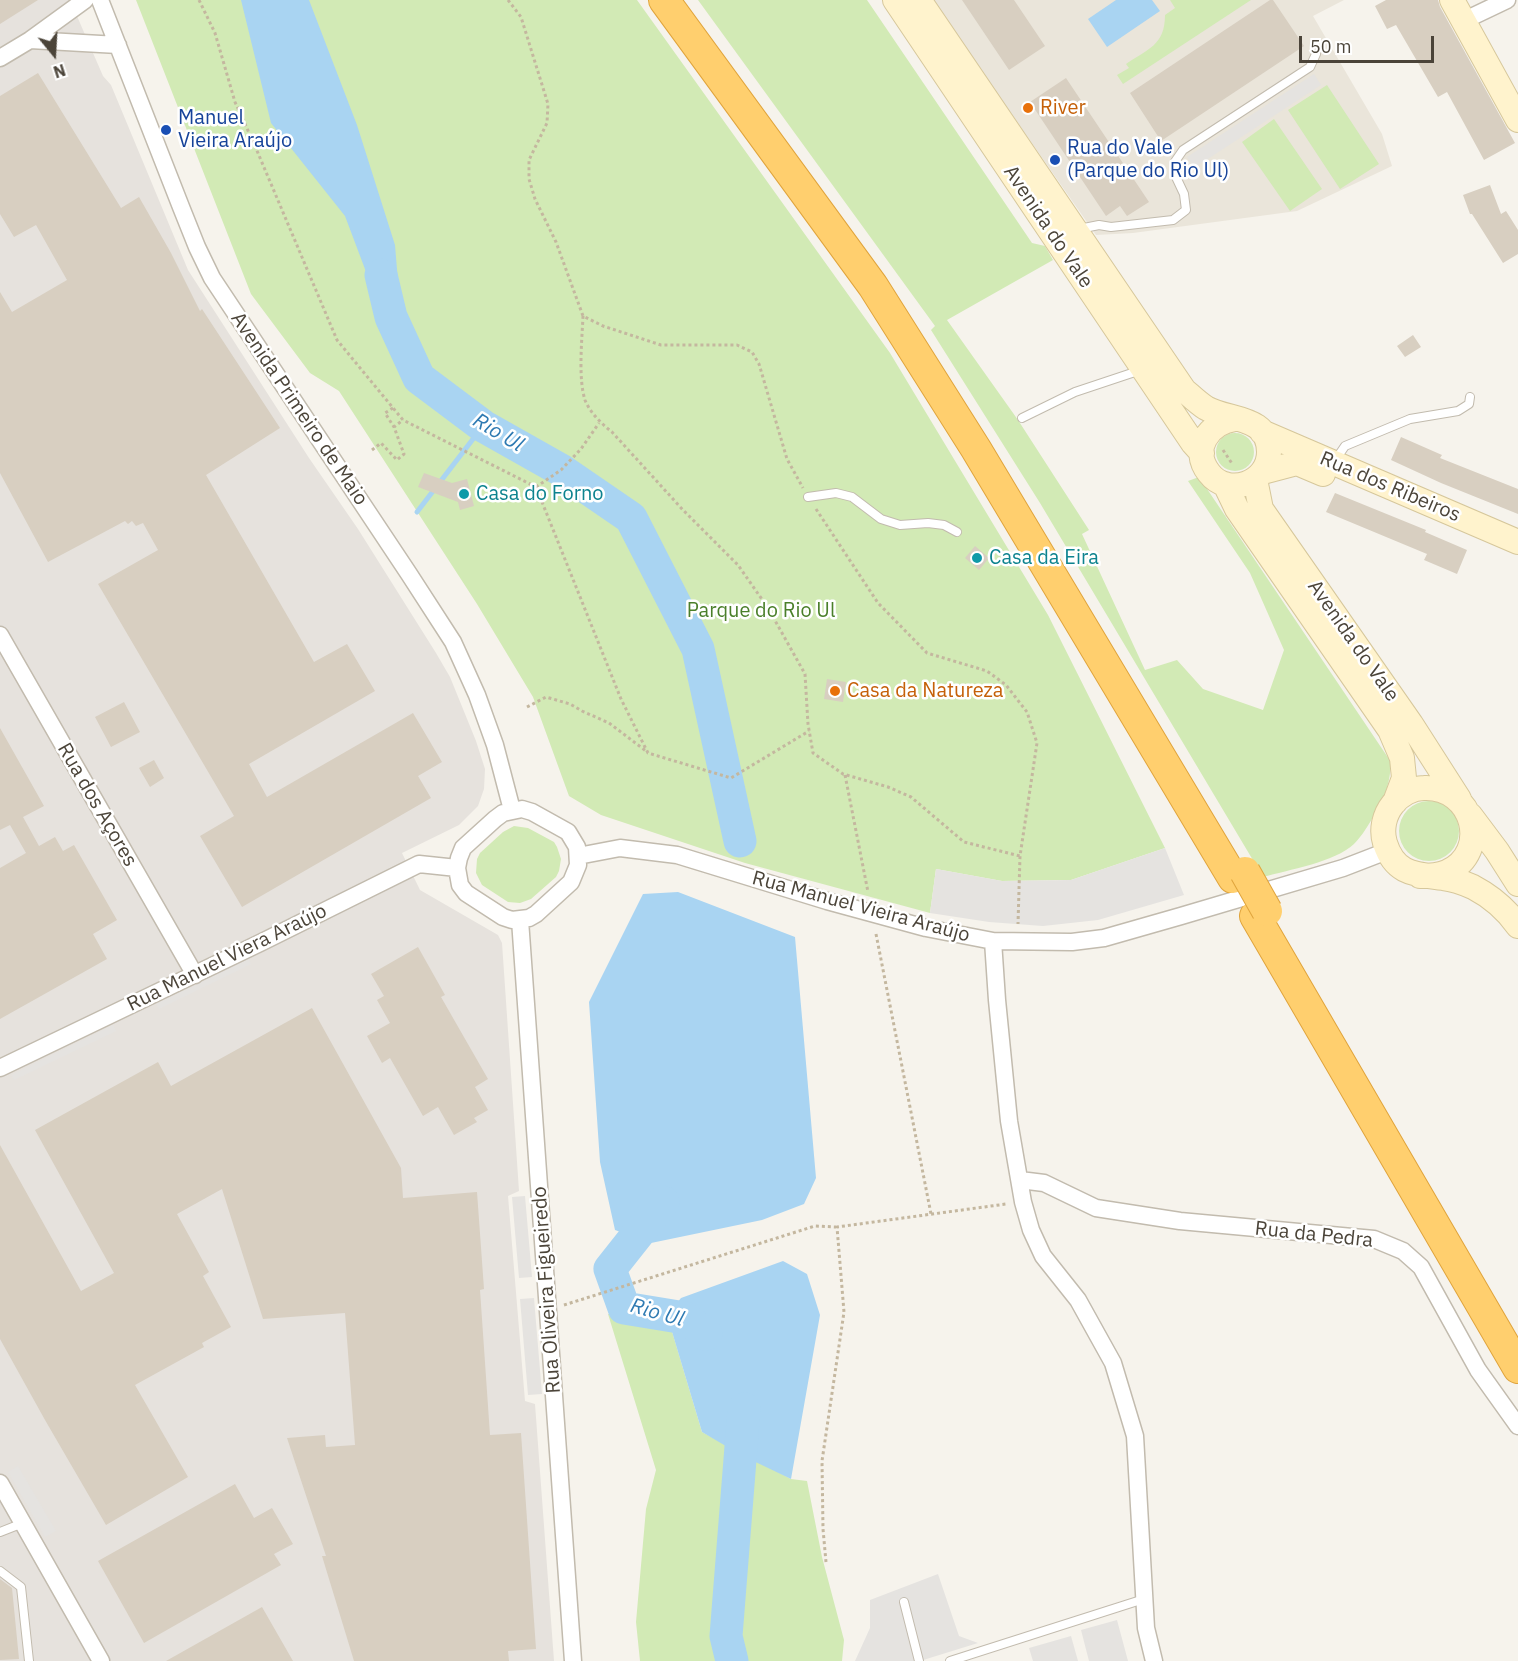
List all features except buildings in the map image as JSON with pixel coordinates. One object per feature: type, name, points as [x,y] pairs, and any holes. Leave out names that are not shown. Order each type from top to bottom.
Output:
[{"type":"highway","points":[[664,0],[873,286],[1239,875]]},
{"type":"highway","points":[[679,0],[885,279],[988,443],[1239,875],[1518,1368]]},
{"type":"highway","points":[[1261,914],[1518,1336]]},
{"type":"main road","name":"Avenida do Vale","points":[[895,0],[1202,453],[1203,463],[1208,473],[1225,484],[1237,509],[1390,730],[1402,758],[1404,778],[1395,801]]},
{"type":"main road","name":"Avenida do Vale","points":[[919,0],[1184,390],[1207,408],[1235,419],[1245,420],[1262,432],[1269,452],[1268,462],[1259,475],[1261,509],[1411,724],[1464,807],[1518,884]]},
{"type":"main road","points":[[1452,0],[1469,12],[1518,93]]},
{"type":"main road","points":[[1469,12],[1518,120]]},
{"type":"main road","points":[[1202,453],[1203,442],[1210,430],[1224,420],[1235,419]]},
{"type":"main road","name":"Rua dos Ribeiros","points":[[1262,432],[1518,542]]},
{"type":"main road","name":"Rua dos Ribeiros","points":[[1259,475],[1297,463],[1518,560]]},
{"type":"main road","points":[[1225,484],[1236,486],[1246,484],[1259,475]]},
{"type":"main road","points":[[1420,876],[1434,876],[1447,872],[1467,854],[1472,841],[1472,827],[1464,807],[1447,791],[1433,787],[1419,788],[1406,793],[1395,801],[1387,812],[1383,825],[1383,838],[1387,851],[1406,871],[1420,876],[1444,878],[1474,888],[1493,899],[1507,911],[1518,926]]},
{"type":"street","points":[[0,58],[30,40],[85,0]]},
{"type":"street","name":"Avenida Primeiro de Maio","points":[[100,0],[197,247],[212,278],[453,642],[477,695],[495,745],[512,810]]},
{"type":"street","points":[[1469,12],[1507,0]]},
{"type":"street","points":[[30,40],[118,45]]},
{"type":"street","name":"Rua dos Açores","points":[[0,635],[195,975]]},
{"type":"street","points":[[522,809],[532,812],[568,832],[577,848],[578,856],[571,882],[536,914],[520,920],[503,918],[466,893],[460,885],[458,868],[463,848],[495,819],[512,810],[522,809]]},
{"type":"street","name":"Rua Manuel Vieira Araújo","points":[[578,856],[620,848],[676,855],[926,928],[993,941],[1072,942],[1104,938],[1299,882],[1387,851]]},
{"type":"street","name":"Rua Manuel Viera Araújo","points":[[0,1068],[419,864],[458,868]]},
{"type":"street","name":"Rua Oliveira Figueiredo","points":[[520,920],[573,1661]]},
{"type":"street","points":[[993,941],[1009,1121],[1023,1202],[1031,1230],[1043,1256],[1078,1300],[1113,1363],[1135,1436],[1146,1628],[1154,1661]]},
{"type":"street","name":"Rua da Pedra","points":[[1020,1180],[1044,1183],[1096,1208],[1180,1221],[1374,1239],[1403,1251],[1421,1267],[1478,1370],[1518,1426]]},
{"type":"street","points":[[0,1483],[101,1661]]},
{"type":"lane","points":[[1076,229],[1099,225],[1111,227],[1173,220],[1186,210],[1184,194],[1176,177],[1174,163],[1184,150],[1310,67],[1316,54]]},
{"type":"lane","points":[[1022,418],[1075,392],[1143,368]]},
{"type":"lane","points":[[1334,462],[1345,446],[1410,418],[1458,411],[1469,404],[1470,397]]},
{"type":"lane","points":[[808,497],[836,493],[852,497],[881,519],[900,525],[928,523],[944,525],[957,532]]},
{"type":"lane","points":[[0,1532],[23,1523]]},
{"type":"lane","points":[[0,1570],[21,1587],[29,1661]]},
{"type":"lane","points":[[950,1661],[1144,1599]]},
{"type":"lane","points":[[904,1602],[919,1661]]},
{"type":"path","points":[[199,0],[215,33],[234,102],[337,340],[403,420],[536,488],[621,699],[648,753]]},
{"type":"path","points":[[508,0],[522,17],[548,104],[547,123],[529,160],[529,179],[535,199],[556,242],[583,316],[583,385],[586,402],[600,422],[738,565],[768,608],[805,674],[813,753],[845,775],[911,796],[964,842],[1020,856]]},
{"type":"path","points":[[583,316],[603,326],[661,345],[738,345],[752,352],[759,364],[787,459],[808,497],[878,603],[927,653],[987,671],[1006,685],[1027,712],[1037,743],[1020,856],[1017,932]]},
{"type":"path","points":[[372,450],[381,443],[397,460],[404,454],[386,413],[393,408]]},
{"type":"path","points":[[394,427],[403,420]]},
{"type":"path","points":[[536,488],[561,470],[600,422]]},
{"type":"path","points":[[527,706],[546,697],[570,704],[609,723],[648,753],[731,778],[809,731]]},
{"type":"path","points":[[845,775],[868,892]]},
{"type":"path","points":[[876,934],[931,1214]]},
{"type":"path","points":[[548,1310],[815,1226],[837,1227],[1023,1202]]},
{"type":"path","points":[[826,1562],[822,1461],[844,1312],[837,1227]]},
{"type":"shaded area","points":[[0,0],[70,0],[103,76],[111,85],[188,270],[309,458],[358,529],[436,653],[450,677],[476,741],[485,769],[484,789],[478,806],[459,825],[402,853],[420,890],[498,935],[502,943],[519,1191],[508,1196],[525,1401],[535,1404],[554,1661],[0,1661]]},
{"type":"shaded area","points":[[932,0],[1344,0],[1313,16],[1382,134],[1392,166],[1297,211],[1133,233],[1096,235]]},
{"type":"shaded area","points":[[1314,74],[1321,85],[1194,168],[1187,157]]},
{"type":"shaded area","points":[[1165,848],[1184,895],[1098,920],[1043,926],[989,922],[930,913],[936,869],[1002,881],[1071,880]]},
{"type":"shaded area","points":[[249,959],[251,964],[159,1009],[156,1004]]},
{"type":"shaded area","points":[[113,1025],[116,1031],[14,1080],[11,1075]]},
{"type":"shaded area","points":[[525,1196],[532,1277],[519,1278],[512,1197]]},
{"type":"shaded area","points":[[534,1298],[542,1394],[528,1395],[520,1299]]},
{"type":"shaded area","points":[[18,1466],[56,1531],[45,1537],[8,1472]]},
{"type":"shaded area","points":[[938,1574],[959,1636],[978,1643],[920,1661],[855,1661],[870,1628],[870,1600]]},
{"type":"shaded area","points":[[1117,1620],[1128,1661],[1089,1661],[1081,1630]]},
{"type":"shaded area","points":[[1071,1636],[1078,1661],[1033,1661],[1029,1648]]},
{"type":"green space","name":"Parque do Rio Ul","points":[[136,0],[637,0],[890,353],[1048,615],[1165,848],[1071,880],[1002,881],[936,869],[930,913],[745,863],[601,815],[569,796],[533,697],[477,604],[339,391],[310,373],[251,294]]},
{"type":"green space","points":[[698,0],[867,0],[1032,243],[1045,246],[1053,260],[947,320],[1018,420],[1089,530],[1082,534],[1145,670],[1177,660],[1203,689],[1263,710],[1284,650],[1250,573],[1188,481],[1199,477],[1391,762],[1382,800],[1368,826],[1354,844],[1323,861],[1263,877],[1040,503],[931,330],[935,326]]},
{"type":"green space","points":[[1170,0],[1251,0],[1123,84],[1117,75],[1129,68],[1126,64],[1148,50],[1158,40],[1162,33],[1165,15],[1175,8]]},
{"type":"green space","points":[[1327,85],[1379,164],[1340,189],[1288,110]]},
{"type":"green space","points":[[1274,119],[1322,189],[1290,211],[1242,142]]},
{"type":"green space","points":[[1235,433],[1249,438],[1254,452],[1249,466],[1235,471],[1221,466],[1216,452],[1221,438]]},
{"type":"green space","points":[[1429,801],[1446,806],[1454,814],[1459,831],[1454,848],[1446,856],[1429,861],[1412,856],[1404,848],[1399,831],[1404,814],[1412,806]]},
{"type":"green space","points":[[514,826],[528,828],[554,842],[561,859],[556,877],[531,899],[520,903],[508,902],[482,885],[476,873],[480,853],[503,832]]},
{"type":"green space","points":[[608,1314],[668,1318],[702,1432],[791,1479],[807,1481],[822,1557],[844,1640],[842,1661],[640,1661],[636,1622],[646,1509],[656,1470]]},
{"type":"water","points":[[241,0],[309,0],[357,125],[395,245],[400,306],[391,317],[374,293],[345,216],[271,123]]},
{"type":"water","points":[[1116,0],[1152,0],[1160,11],[1107,47],[1088,19]]},
{"type":"water","points":[[678,892],[795,937],[816,1178],[804,1204],[762,1220],[651,1243],[615,1230],[600,1162],[589,1002],[643,894]]},
{"type":"water","points":[[783,1261],[807,1274],[820,1315],[791,1479],[741,1455],[702,1432],[667,1315],[681,1298]]},
{"type":"waterway","name":"Rio Ul","points":[[381,275],[391,317],[419,378],[483,426],[561,470],[631,518],[698,649],[740,841]]},
{"type":"waterway","points":[[417,512],[483,426]]},
{"type":"waterway","name":"Rio Ul","points":[[663,1202],[610,1269],[624,1308],[685,1318],[706,1334]]},
{"type":"waterway","name":"Rio Ul","points":[[732,1661],[726,1636],[744,1409]]},
{"type":"place","name":"River","points":[[1028,108]]},
{"type":"place","name":"Manuel Vieira Araújo","points":[[166,130]]},
{"type":"place","name":"Rua do Vale (Parque do Rio Ul)","points":[[1055,160]]},
{"type":"place","name":"Casa do Forno","points":[[464,494]]},
{"type":"place","name":"Casa da Eira","points":[[977,558]]},
{"type":"place","name":"Casa da Natureza","points":[[835,691]]}]
